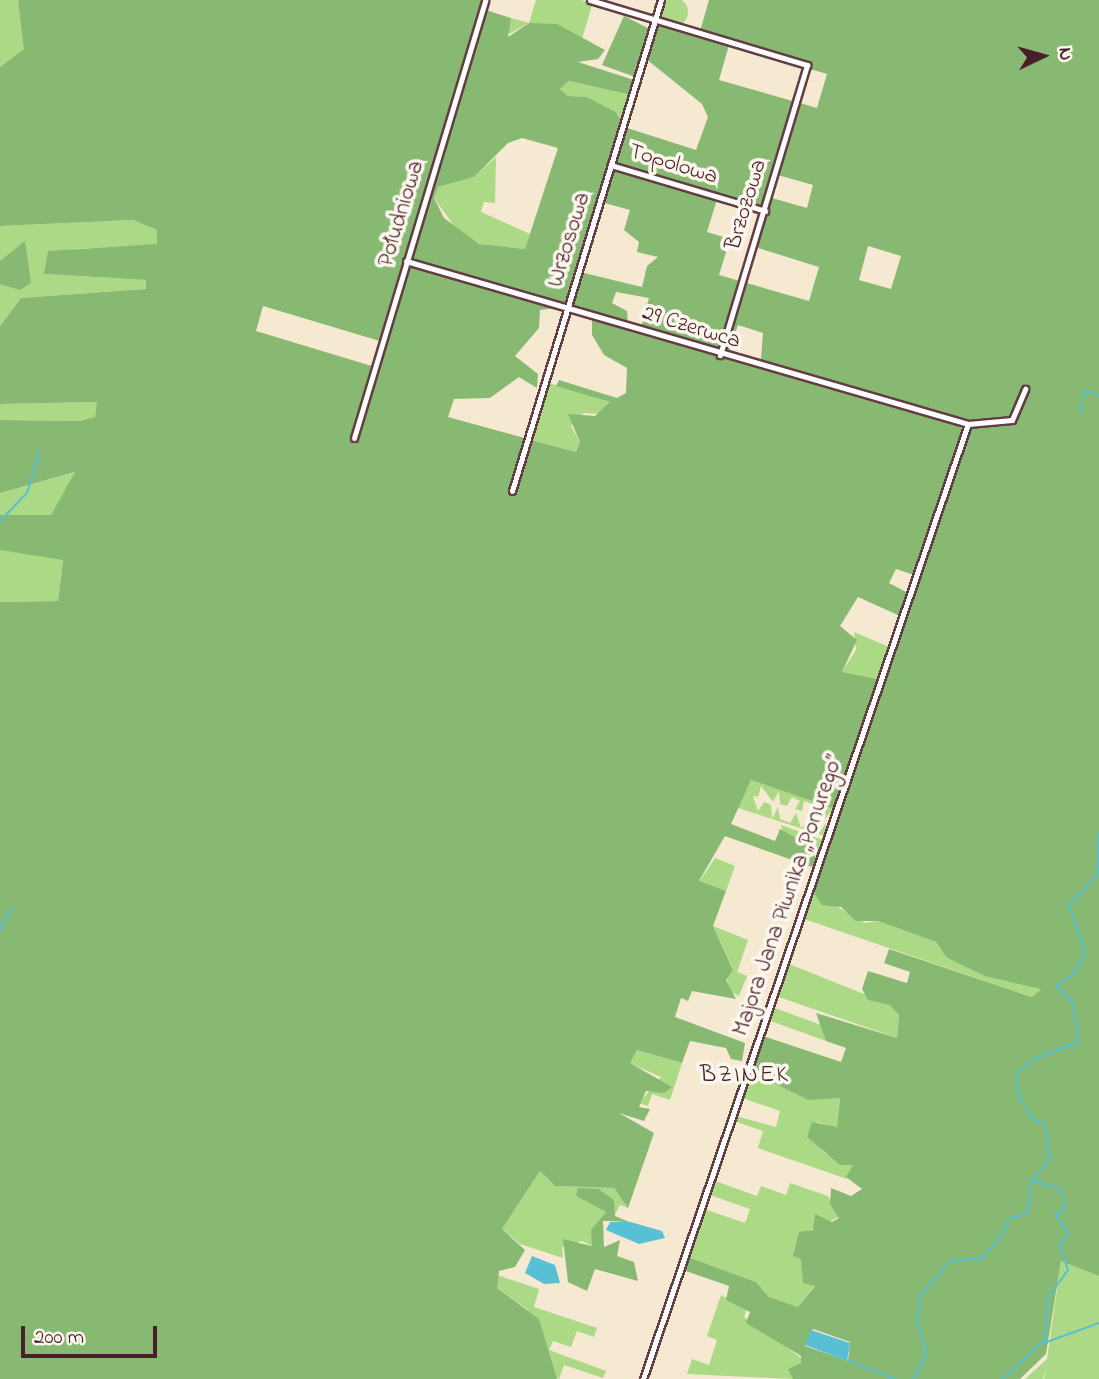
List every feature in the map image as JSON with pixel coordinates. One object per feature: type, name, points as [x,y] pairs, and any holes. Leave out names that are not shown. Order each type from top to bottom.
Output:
[{"type":"street","name":"Południowa","points":[[354,438],[485,0]]},
{"type":"street","points":[[590,0],[654,20]]},
{"type":"street","name":"Wrzosowa","points":[[512,491],[661,0]]},
{"type":"street","name":"Brzozowa","points":[[654,20],[807,65],[720,355]]},
{"type":"street","name":"Topolowa","points":[[611,165],[765,211]]},
{"type":"street","name":"29 Czerwca","points":[[406,261],[720,355],[968,424]]},
{"type":"street","points":[[968,424],[1012,419],[1025,389]]},
{"type":"street","name":"Majora Jana Piwnika „Ponurego”","points":[[643,1379],[968,424]]},
{"type":"green space","points":[[674,-2],[684,2],[688,12],[684,22],[674,26],[664,22],[660,12],[664,2]]},
{"type":"green space","points":[[0,0],[18,0],[25,40],[24,49],[0,67]]},
{"type":"green space","points":[[18,0],[482,0],[477,23],[486,10],[511,18],[508,37],[529,23],[557,24],[605,50],[598,59],[578,62],[634,80],[631,95],[569,81],[560,89],[568,96],[587,97],[616,112],[624,127],[696,150],[708,117],[702,104],[645,58],[659,25],[727,45],[700,31],[709,0],[1099,0],[1099,1276],[1061,1261],[1046,1354],[1020,1379],[793,1379],[788,1369],[801,1363],[801,1356],[746,1323],[750,1312],[726,1300],[729,1286],[683,1270],[688,1257],[756,1282],[769,1297],[798,1307],[815,1286],[803,1283],[801,1259],[793,1256],[799,1232],[813,1230],[815,1214],[832,1222],[839,1218],[830,1204],[831,1188],[851,1196],[862,1189],[846,1177],[853,1165],[840,1165],[807,1137],[812,1122],[837,1127],[840,1098],[808,1100],[751,1072],[763,1036],[841,1062],[846,1048],[826,1041],[816,1013],[897,1038],[899,1015],[890,1005],[868,1000],[862,989],[868,971],[907,983],[910,972],[884,963],[889,949],[1032,997],[1041,989],[985,976],[946,957],[936,942],[878,921],[856,921],[841,907],[822,905],[814,893],[838,810],[751,780],[731,824],[775,841],[780,829],[810,846],[817,860],[812,867],[725,836],[699,881],[726,891],[713,926],[733,970],[726,980],[736,999],[692,991],[688,1001],[681,998],[675,1017],[745,1043],[742,1061],[731,1059],[726,1048],[690,1041],[682,1063],[637,1050],[630,1063],[672,1087],[664,1093],[646,1091],[639,1107],[650,1109],[644,1121],[619,1113],[654,1133],[628,1208],[614,1188],[555,1186],[540,1171],[502,1229],[525,1250],[515,1267],[499,1271],[497,1288],[539,1319],[557,1379],[0,1379],[0,602],[58,601],[63,560],[0,550],[0,515],[51,515],[75,472],[0,493],[0,420],[79,421],[95,417],[97,402],[0,404],[0,326],[21,298],[145,289],[146,280],[44,274],[48,251],[157,244],[157,230],[133,220],[0,226],[0,67],[24,49]],"holes":[[[729,45],[827,74],[817,108],[719,80]],[[522,138],[558,148],[525,249],[479,244],[444,218],[434,198],[438,187],[474,177],[508,143]],[[778,175],[813,185],[807,208],[772,198]],[[718,196],[766,210],[755,247],[819,267],[809,301],[719,275],[730,239],[707,232]],[[601,202],[630,210],[624,230],[639,242],[637,252],[658,257],[647,266],[642,287],[580,272]],[[868,246],[901,256],[891,289],[859,280]],[[616,292],[649,298],[641,328],[628,324],[627,311],[612,303]],[[263,306],[383,342],[375,367],[256,331]],[[563,307],[592,319],[592,335],[604,355],[627,368],[626,393],[617,398],[559,380],[556,386],[610,402],[595,416],[568,414],[580,442],[576,452],[448,417],[454,399],[490,398],[519,377],[537,388],[538,374],[515,356],[539,328],[540,310]],[[738,325],[763,333],[761,359],[729,351]],[[951,416],[979,421],[968,433],[835,808],[878,679],[842,672],[857,640],[840,626],[858,597],[900,616],[908,593],[889,583],[896,569],[914,575],[963,430]],[[813,1329],[850,1342],[848,1361],[805,1346]]]},
{"type":"green space","points":[[536,0],[581,0],[598,6],[592,5],[582,39],[529,23]]},
{"type":"green space","points":[[624,16],[648,28],[635,77],[602,65]]},
{"type":"green space","points":[[511,18],[529,23],[505,36]]},
{"type":"green space","points":[[569,81],[631,95],[622,123],[616,112],[587,97],[568,96],[560,89]]},
{"type":"green space","points":[[496,157],[495,203],[484,202],[481,212],[530,234],[525,249],[479,244],[460,234],[434,198],[438,187],[474,177]]},
{"type":"green space","points":[[133,220],[157,230],[157,245],[71,249],[44,274],[146,280],[144,289],[21,298],[0,326],[0,226]]},
{"type":"green space","points":[[25,241],[31,283],[20,290],[0,284],[0,261]]},
{"type":"green space","points":[[546,382],[610,402],[603,414],[584,413],[571,426],[580,442],[576,452],[529,439]]},
{"type":"green space","points":[[98,402],[95,417],[79,421],[0,420],[0,404]]},
{"type":"green space","points":[[76,472],[51,515],[0,515],[0,493]]},
{"type":"green space","points":[[0,550],[63,559],[58,601],[0,602]]},
{"type":"green space","points":[[854,632],[889,647],[878,679],[842,672],[856,650]]},
{"type":"green space","points":[[751,780],[834,808],[825,819],[824,809],[818,807],[816,816],[809,814],[815,805],[804,801],[802,811],[795,809],[800,801],[792,797],[787,806],[780,804],[779,791],[773,802],[761,786],[758,797],[753,796],[758,811],[764,802],[771,805],[772,819],[735,807]]},
{"type":"green space","points":[[778,807],[780,819],[790,823],[796,813],[801,828],[811,818],[807,830],[772,819]]},
{"type":"green space","points":[[826,823],[825,836],[810,831],[820,832]]},
{"type":"green space","points":[[781,825],[823,840],[818,856],[784,836]]},
{"type":"green space","points":[[715,858],[735,866],[726,891],[699,882]]},
{"type":"green space","points":[[814,893],[865,923],[878,921],[936,942],[946,957],[1042,988],[1032,997],[804,919]]},
{"type":"green space","points":[[713,926],[748,940],[737,972],[747,976],[739,996],[729,991],[726,972],[733,969]]},
{"type":"green space","points":[[787,963],[891,1005],[899,1015],[897,1038],[776,996]]},
{"type":"green space","points":[[772,1007],[824,1026],[826,1041],[768,1020]]},
{"type":"green space","points":[[637,1050],[682,1063],[670,1100],[652,1094],[648,1106],[639,1103],[661,1077],[629,1063]]},
{"type":"green space","points":[[751,1072],[808,1100],[840,1097],[837,1128],[817,1122],[807,1135],[826,1154],[854,1165],[847,1179],[758,1148],[763,1131],[734,1121],[736,1116],[776,1127],[780,1111],[742,1098]]},
{"type":"green space","points":[[540,1171],[555,1186],[614,1188],[628,1208],[620,1205],[614,1216],[614,1200],[599,1189],[576,1196],[606,1212],[592,1229],[592,1246],[582,1241],[562,1247],[563,1258],[520,1244],[502,1229]]},
{"type":"green space","points":[[715,1181],[757,1196],[761,1186],[786,1195],[790,1183],[828,1196],[839,1217],[806,1232],[801,1259],[815,1285],[798,1307],[769,1297],[756,1282],[688,1257],[704,1209],[745,1223],[750,1209],[710,1195]]},
{"type":"green space","points":[[578,1188],[599,1189],[614,1200],[615,1216],[627,1221],[603,1221],[604,1247],[620,1240],[617,1256],[634,1262],[638,1281],[595,1269],[587,1291],[568,1282],[563,1239],[592,1246],[591,1230],[606,1212],[576,1196]]},
{"type":"green space","points":[[1061,1261],[1099,1276],[1099,1379],[1044,1379],[1047,1365],[1043,1379],[1025,1379],[1047,1359]]},
{"type":"green space","points":[[497,1275],[539,1289],[534,1307],[597,1328],[594,1337],[577,1331],[571,1347],[553,1341],[549,1350],[606,1371],[603,1378],[564,1365],[559,1379],[554,1376],[545,1341],[527,1309],[497,1288]]},
{"type":"green space","points":[[721,1295],[747,1308],[744,1317],[804,1360],[793,1379],[687,1374],[692,1359],[709,1365],[717,1340],[707,1336]]},
{"type":"water","points":[[627,1221],[662,1231],[665,1238],[639,1244],[606,1230],[610,1222]]},
{"type":"water","points":[[532,1256],[555,1265],[560,1283],[544,1284],[525,1273]]},
{"type":"water","points":[[811,1330],[850,1343],[847,1361],[805,1345]]},
{"type":"waterway","points":[[1082,400],[1086,390],[1099,396]]},
{"type":"waterway","points":[[1081,404],[1081,411]]},
{"type":"waterway","points":[[0,521],[27,493],[40,451]]},
{"type":"waterway","points":[[914,1379],[926,1354],[917,1318],[920,1296],[950,1261],[981,1259],[1003,1234],[1008,1219],[1027,1214],[1032,1180],[1049,1160],[1045,1124],[1032,1119],[1018,1094],[1017,1073],[1034,1059],[1079,1042],[1073,1003],[1056,986],[1075,973],[1085,953],[1069,905],[1098,874],[1099,833]]},
{"type":"waterway","points":[[0,930],[12,907]]},
{"type":"waterway","points":[[1002,1379],[1044,1341],[1049,1296],[1068,1270],[1060,1244],[1069,1234],[1055,1214],[1063,1210],[1064,1198],[1060,1189],[1033,1181]]},
{"type":"waterway","points":[[1044,1343],[1099,1323]]},
{"type":"waterway","points":[[848,1360],[895,1379]]},
{"type":"district","name":"BZINEK","points":[[745,1076]]}]
